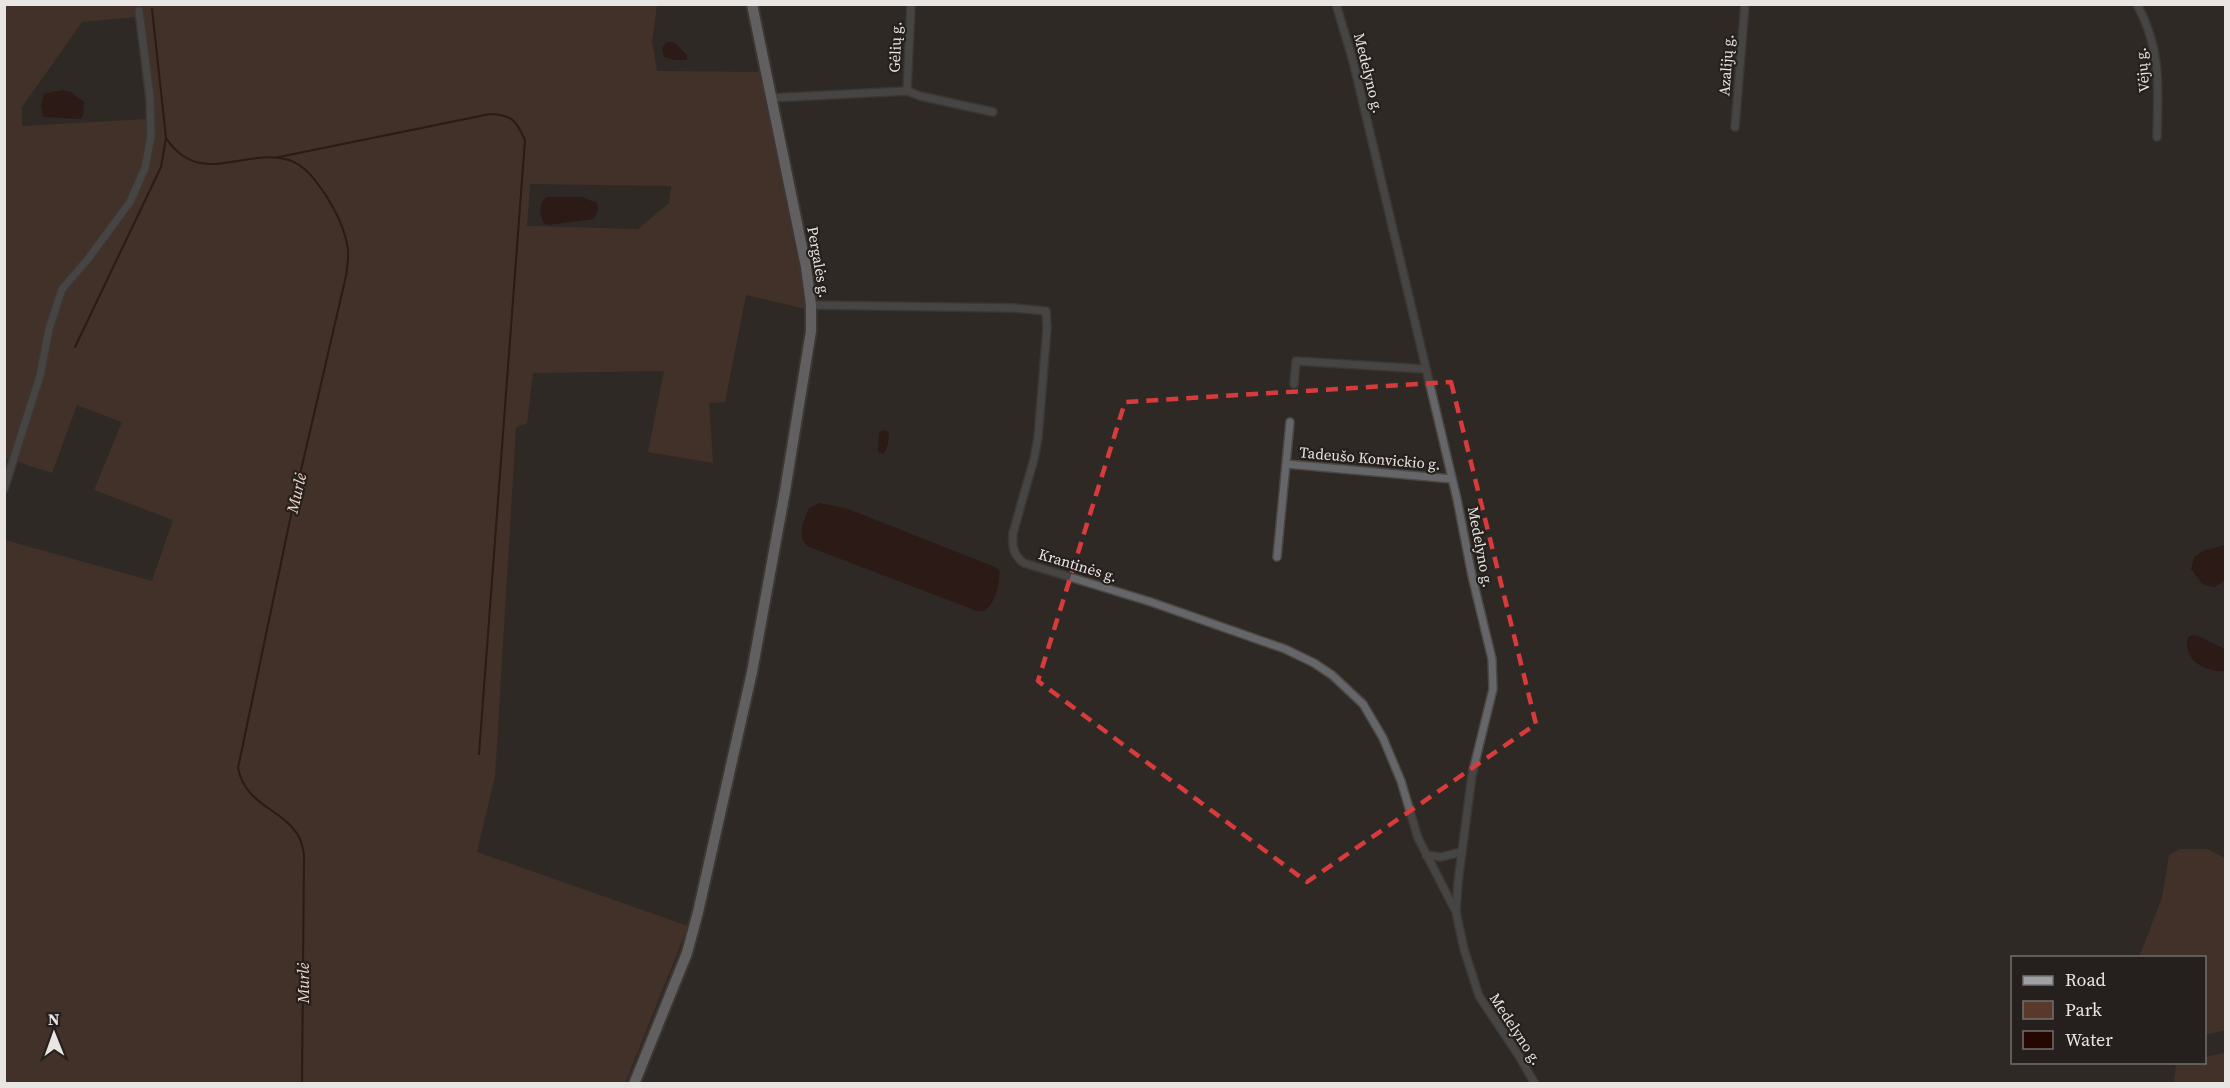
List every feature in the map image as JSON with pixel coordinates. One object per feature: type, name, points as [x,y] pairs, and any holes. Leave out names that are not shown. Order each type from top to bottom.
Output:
[{"type":"main road","name":"Pergalės g.","points":[[634,1083],[693,934],[752,672],[808,355],[811,305],[806,267],[752,4]]},
{"type":"street","name":"Gėlių g.","points":[[907,91],[910,4]]},
{"type":"street","name":"Medelyno g.","points":[[1336,4],[1355,72],[1452,478],[1492,659],[1493,689],[1472,775],[1461,852],[1456,912],[1464,949],[1479,996],[1520,1056],[1535,1083]]},
{"type":"street","name":"Azalijų g.","points":[[1735,127],[1745,4]]},
{"type":"street","name":"Vėjų g.","points":[[2137,4],[2150,32],[2158,64],[2157,137]]},
{"type":"street","points":[[4,489],[40,376],[49,329],[62,290],[130,202],[145,168],[151,136],[150,97],[139,11]]},
{"type":"street","points":[[770,98],[907,91],[993,112]]},
{"type":"street","name":"Krantinės g.","points":[[811,305],[1014,308],[1046,311],[1047,328],[1038,438],[1013,533],[1012,543],[1016,556],[1024,563],[1151,602],[1285,649],[1332,675],[1363,704],[1383,738],[1401,781],[1418,838],[1456,912]]},
{"type":"street","points":[[1294,384],[1296,361],[1425,369]]},
{"type":"street","name":"Tadeušo Konvickio g.","points":[[1277,557],[1290,422]]},
{"type":"street","name":"Tadeušo Konvickio g.","points":[[1286,464],[1452,478]]},
{"type":"street","points":[[1426,855],[1441,857],[1461,852]]},
{"type":"highlighted area","points":[[1451,382],[1536,724],[1307,882],[1038,681],[1125,402]]},
{"type":"green space","points":[[4,5],[657,5],[652,41],[657,71],[760,72],[802,272],[806,309],[746,295],[725,402],[709,403],[713,463],[648,452],[664,371],[533,373],[527,423],[516,427],[495,776],[477,852],[688,926],[625,1083],[5,1083],[5,540],[152,581],[173,520],[94,490],[122,422],[77,405],[52,473],[9,459],[5,460]],"holes":[[[136,17],[147,119],[22,126],[22,107],[82,22]],[[530,184],[671,186],[671,187],[669,203],[638,229],[527,226]]]},
{"type":"green space","points":[[2180,849],[2207,849],[2225,858],[2225,1030],[2206,1035],[2206,956],[2139,956],[2162,898],[2169,855]]},
{"type":"green space","points":[[2225,1053],[2225,1083],[2174,1083],[2176,1065],[2206,1064],[2206,1057]]},
{"type":"water","points":[[666,42],[674,42],[687,55],[687,60],[664,57],[662,48]]},
{"type":"water","points":[[62,90],[71,92],[84,102],[83,116],[79,119],[43,117],[41,105],[44,94]]},
{"type":"water","points":[[547,197],[582,197],[597,203],[598,210],[594,219],[548,225],[542,220],[540,213],[542,202]]},
{"type":"water","points":[[883,430],[888,431],[889,436],[883,454],[878,452],[879,433]]},
{"type":"water","points":[[820,503],[848,509],[995,567],[999,570],[999,581],[991,604],[984,611],[977,611],[809,547],[802,538],[803,523],[809,508]]},
{"type":"water","points":[[2225,545],[2225,580],[2215,587],[2203,585],[2191,569],[2194,557],[2203,551]]},
{"type":"water","points":[[2192,635],[2225,649],[2225,671],[2210,670],[2192,658],[2187,645],[2188,637]]},
{"type":"waterway","name":"Murlė","points":[[152,9],[166,138],[179,153],[193,161],[208,164],[272,157],[295,162],[310,174],[325,194],[341,225],[348,248],[346,276],[295,496],[238,768],[242,781],[249,791],[292,827],[303,848],[302,1084]]},
{"type":"waterway","points":[[274,158],[490,114],[508,117],[516,123],[525,140],[479,754]]},
{"type":"waterway","points":[[75,347],[161,167],[166,138]]}]
